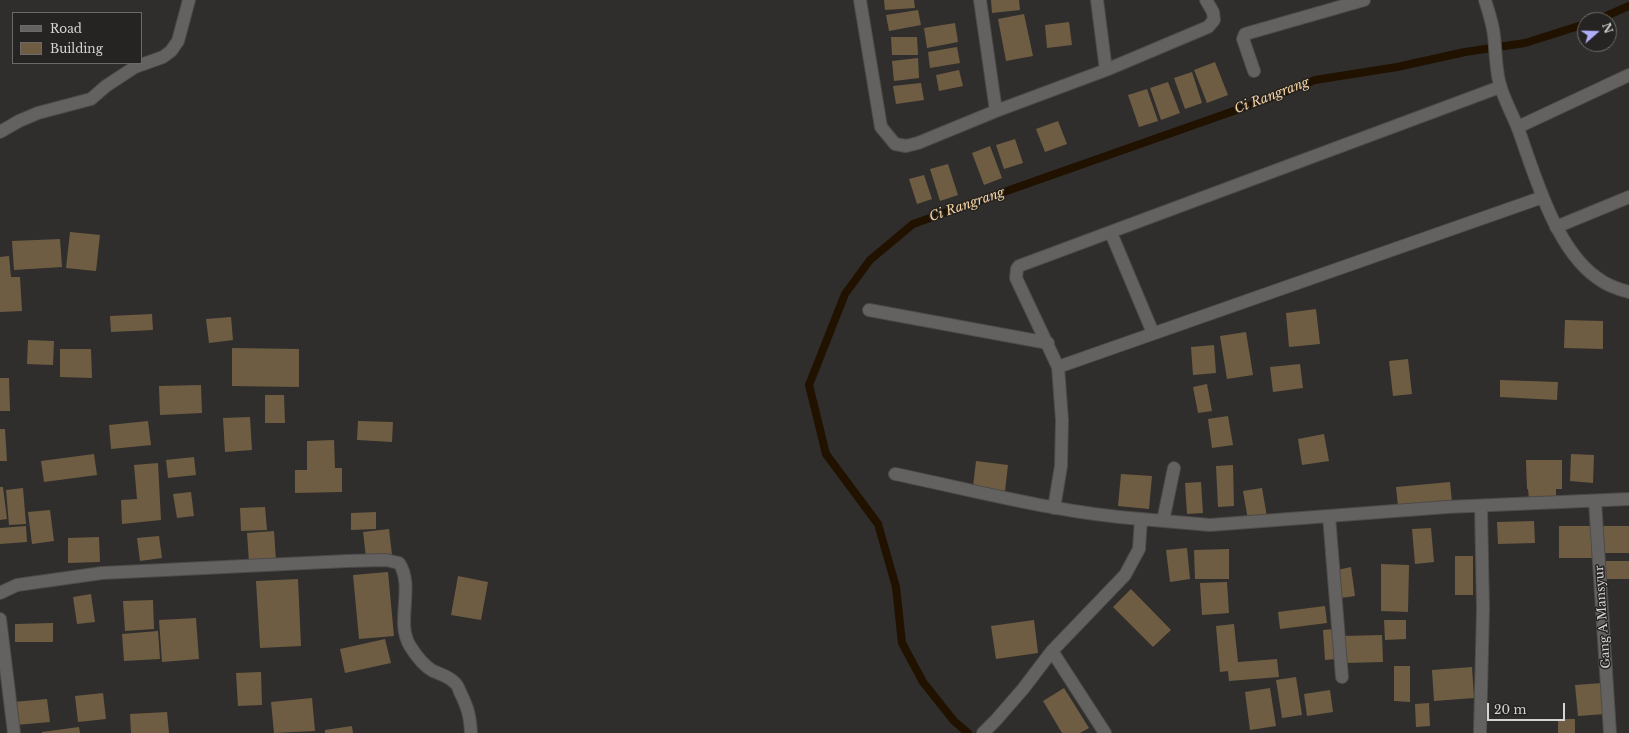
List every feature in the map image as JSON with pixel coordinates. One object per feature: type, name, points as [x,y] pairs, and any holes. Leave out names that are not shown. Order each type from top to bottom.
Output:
[{"type":"street","points":[[0,132],[19,121],[38,114],[91,99],[106,86],[135,67],[163,57],[171,51],[178,41],[189,0]]},
{"type":"street","points":[[860,0],[881,127],[895,144],[906,146],[918,143],[996,111],[1106,70],[1208,27],[1214,20],[1213,12],[1206,0]]},
{"type":"street","points":[[980,0],[996,111]]},
{"type":"street","points":[[1097,0],[1106,70]]},
{"type":"street","points":[[1254,71],[1243,40],[1246,34],[1364,0]]},
{"type":"street","points":[[1485,0],[1493,29],[1500,87],[1518,127],[1543,197],[1556,227],[1590,273],[1604,282],[1629,292]]},
{"type":"street","points":[[1518,127],[1629,76]]},
{"type":"street","points":[[1054,508],[1061,466],[1062,420],[1058,367],[1016,278],[1017,269],[1019,266],[1110,233],[1334,147],[1500,87]]},
{"type":"street","points":[[1058,367],[1543,197]]},
{"type":"street","points":[[1556,227],[1629,197]]},
{"type":"street","points":[[1110,233],[1153,333]]},
{"type":"street","points":[[869,310],[1048,343]]},
{"type":"street","points":[[1162,521],[1174,468]]},
{"type":"street","points":[[895,474],[1054,508],[1111,517],[1210,525],[1447,507],[1629,500]]},
{"type":"street","name":"Gang A Mansyur","points":[[1594,501],[1610,733]]},
{"type":"street","points":[[1480,733],[1483,609],[1481,506]]},
{"type":"street","points":[[1329,516],[1342,677]]},
{"type":"street","points":[[982,733],[996,720],[1052,651],[1125,575],[1139,549],[1141,519]]},
{"type":"street","points":[[0,593],[17,585],[102,573],[347,560],[386,560],[399,563],[403,569],[405,590],[405,635],[410,646],[424,664],[455,683],[468,708],[471,733]]},
{"type":"street","points":[[0,619],[14,733]]},
{"type":"street","points":[[1052,651],[1105,733]]},
{"type":"building","points":[[884,0],[914,0],[915,8],[885,10]]},
{"type":"building","points":[[991,0],[1019,0],[1020,10],[992,13]]},
{"type":"building","points":[[918,10],[921,25],[889,31],[886,15]]},
{"type":"building","points":[[1024,14],[1033,56],[1006,61],[998,19]]},
{"type":"building","points":[[1069,22],[1072,45],[1047,48],[1045,25]]},
{"type":"building","points":[[955,23],[958,42],[927,48],[924,28]]},
{"type":"building","points":[[891,37],[917,37],[918,55],[892,55]]},
{"type":"building","points":[[957,47],[960,63],[930,68],[928,52]]},
{"type":"building","points":[[918,58],[919,78],[894,81],[892,61]]},
{"type":"building","points":[[1215,62],[1228,95],[1207,103],[1194,70]]},
{"type":"building","points":[[959,70],[963,86],[939,91],[936,75]]},
{"type":"building","points":[[1192,72],[1202,103],[1185,109],[1174,78]]},
{"type":"building","points":[[1168,82],[1180,113],[1161,120],[1150,88]]},
{"type":"building","points":[[921,83],[924,100],[896,104],[893,86]]},
{"type":"building","points":[[1147,89],[1158,121],[1139,127],[1128,95]]},
{"type":"building","points":[[1058,121],[1067,144],[1045,152],[1036,129]]},
{"type":"building","points":[[1015,139],[1023,163],[1004,169],[996,145]]},
{"type":"building","points":[[990,146],[1002,178],[984,185],[972,153]]},
{"type":"building","points":[[948,164],[958,195],[940,201],[930,169]]},
{"type":"building","points":[[924,175],[932,199],[917,204],[909,179]]},
{"type":"building","points":[[70,232],[100,235],[96,271],[66,268]]},
{"type":"building","points":[[60,239],[62,267],[14,270],[12,241]]},
{"type":"building","points":[[9,256],[11,277],[20,277],[22,311],[0,312],[0,257]]},
{"type":"building","points":[[1316,309],[1320,344],[1289,347],[1286,313]]},
{"type":"building","points":[[152,314],[153,330],[111,332],[110,316]]},
{"type":"building","points":[[231,317],[233,340],[209,343],[206,319]]},
{"type":"building","points":[[1565,320],[1603,321],[1603,349],[1564,348]]},
{"type":"building","points":[[1246,332],[1253,375],[1227,379],[1220,336]]},
{"type":"building","points":[[28,340],[54,341],[53,365],[27,364]]},
{"type":"building","points":[[1214,345],[1216,373],[1193,375],[1191,347]]},
{"type":"building","points":[[232,348],[299,349],[299,387],[232,386]]},
{"type":"building","points":[[60,349],[91,349],[92,378],[60,377]]},
{"type":"building","points":[[1408,359],[1412,394],[1393,396],[1389,361]]},
{"type":"building","points":[[1300,364],[1303,388],[1273,392],[1270,367]]},
{"type":"building","points":[[0,378],[9,378],[10,411],[0,411]]},
{"type":"building","points":[[1500,380],[1558,382],[1557,400],[1500,397]]},
{"type":"building","points":[[1207,384],[1212,411],[1198,413],[1193,387]]},
{"type":"building","points":[[201,385],[202,413],[160,415],[159,386]]},
{"type":"building","points":[[265,395],[284,395],[285,423],[265,423]]},
{"type":"building","points":[[1228,416],[1233,445],[1212,448],[1208,419]]},
{"type":"building","points":[[250,417],[252,450],[225,452],[223,418]]},
{"type":"building","points":[[148,421],[151,445],[111,449],[109,425]]},
{"type":"building","points":[[358,421],[393,422],[392,442],[357,440]]},
{"type":"building","points":[[0,429],[5,429],[7,461],[0,461]]},
{"type":"building","points":[[1324,434],[1329,461],[1302,465],[1298,439]]},
{"type":"building","points":[[334,440],[335,468],[342,468],[342,492],[295,493],[295,470],[307,470],[307,441]]},
{"type":"building","points":[[94,454],[97,475],[44,482],[41,461]]},
{"type":"building","points":[[1571,454],[1594,455],[1593,483],[1570,481]]},
{"type":"building","points":[[194,457],[196,475],[168,478],[166,460]]},
{"type":"building","points":[[1526,460],[1562,460],[1562,489],[1556,489],[1556,499],[1529,499],[1527,489]]},
{"type":"building","points":[[976,461],[1008,465],[1005,491],[973,487]]},
{"type":"building","points":[[158,463],[161,520],[122,524],[121,500],[137,499],[134,465]]},
{"type":"building","points":[[1233,465],[1234,506],[1218,507],[1216,466]]},
{"type":"building","points":[[1121,474],[1152,476],[1149,509],[1118,506]]},
{"type":"building","points":[[1201,482],[1203,513],[1187,514],[1185,483]]},
{"type":"building","points":[[1450,482],[1452,502],[1398,506],[1396,487]]},
{"type":"building","points":[[0,487],[3,487],[7,519],[0,520]]},
{"type":"building","points":[[23,488],[26,524],[9,525],[6,490]]},
{"type":"building","points":[[1262,488],[1267,517],[1248,520],[1243,491]]},
{"type":"building","points":[[191,492],[194,516],[177,518],[173,494]]},
{"type":"building","points":[[265,507],[267,530],[241,531],[240,508]]},
{"type":"building","points":[[50,510],[54,541],[32,544],[28,512]]},
{"type":"building","points":[[376,512],[376,529],[351,530],[351,513]]},
{"type":"building","points":[[1534,521],[1535,543],[1498,544],[1497,522]]},
{"type":"building","points":[[26,526],[27,542],[0,544],[0,528]]},
{"type":"building","points":[[1559,526],[1593,526],[1593,558],[1559,558]]},
{"type":"building","points":[[1603,526],[1629,526],[1629,553],[1603,553]]},
{"type":"building","points":[[1431,528],[1434,562],[1415,564],[1412,529]]},
{"type":"building","points":[[389,529],[392,555],[366,557],[363,532]]},
{"type":"building","points":[[274,531],[276,560],[249,562],[247,533]]},
{"type":"building","points":[[159,536],[162,558],[140,561],[137,538]]},
{"type":"building","points":[[99,537],[100,562],[68,563],[68,538]]},
{"type":"building","points":[[1187,548],[1190,579],[1170,582],[1166,550]]},
{"type":"building","points":[[1229,549],[1229,579],[1195,579],[1194,550]]},
{"type":"building","points":[[1455,556],[1473,556],[1473,595],[1455,595]]},
{"type":"building","points":[[1605,561],[1629,561],[1629,579],[1605,579]]},
{"type":"building","points":[[1381,564],[1409,565],[1408,612],[1381,611]]},
{"type":"building","points":[[1351,567],[1355,596],[1341,598],[1337,570]]},
{"type":"building","points":[[388,572],[394,636],[359,639],[353,575]]},
{"type":"building","points":[[458,576],[488,582],[481,620],[451,615]]},
{"type":"building","points":[[298,579],[301,646],[260,648],[256,581]]},
{"type":"building","points":[[1227,582],[1229,613],[1202,615],[1200,583]]},
{"type":"building","points":[[1131,589],[1171,630],[1153,647],[1113,607]]},
{"type":"building","points":[[91,594],[95,622],[77,624],[73,597]]},
{"type":"building","points":[[153,600],[154,629],[125,631],[123,601]]},
{"type":"building","points":[[1325,606],[1327,623],[1280,629],[1278,612]]},
{"type":"building","points":[[196,618],[199,659],[162,662],[159,620]]},
{"type":"building","points":[[1034,620],[1038,653],[996,659],[991,626]]},
{"type":"building","points":[[1384,620],[1406,620],[1406,639],[1385,640]]},
{"type":"building","points":[[53,623],[53,642],[15,642],[15,624]]},
{"type":"building","points":[[1234,624],[1238,662],[1277,659],[1279,677],[1229,681],[1228,671],[1220,672],[1216,626]]},
{"type":"building","points":[[1334,629],[1336,659],[1325,660],[1323,630]]},
{"type":"building","points":[[158,631],[160,659],[124,661],[122,634]]},
{"type":"building","points":[[1382,635],[1383,662],[1344,663],[1343,636]]},
{"type":"building","points":[[385,639],[391,663],[345,673],[340,649]]},
{"type":"building","points":[[1394,666],[1410,666],[1410,702],[1394,701]]},
{"type":"building","points":[[1472,667],[1474,698],[1434,701],[1432,670]]},
{"type":"building","points":[[261,672],[262,705],[238,706],[236,673]]},
{"type":"building","points":[[1296,677],[1302,715],[1282,718],[1276,680]]},
{"type":"building","points":[[1603,683],[1605,714],[1578,716],[1575,685]]},
{"type":"building","points":[[1064,688],[1089,728],[1080,733],[1062,733],[1043,701]]},
{"type":"building","points":[[1270,688],[1276,726],[1250,730],[1245,692]]},
{"type":"building","points":[[1330,690],[1333,712],[1307,716],[1304,694]]},
{"type":"building","points":[[103,693],[106,719],[78,722],[75,696]]},
{"type":"building","points":[[312,698],[315,731],[274,733],[271,702]]},
{"type":"building","points":[[47,699],[50,722],[16,725],[13,702]]},
{"type":"building","points":[[1429,703],[1430,726],[1416,727],[1415,704]]},
{"type":"building","points":[[167,712],[169,733],[131,733],[130,714]]},
{"type":"building","points":[[1558,719],[1575,719],[1575,733],[1558,733]]},
{"type":"building","points":[[352,726],[353,733],[325,733],[325,730]]},
{"type":"building","points":[[79,727],[80,733],[42,733],[42,732]]},
{"type":"waterway","name":"Ci Rangrang","points":[[1615,12],[1629,6]]},
{"type":"waterway","name":"Ci Rangrang","points":[[968,733],[954,721],[923,682],[902,643],[896,587],[878,524],[826,454],[809,385],[845,294],[870,260],[913,224],[1265,100],[1315,80],[1397,67],[1465,52],[1525,43],[1577,27]]}]
